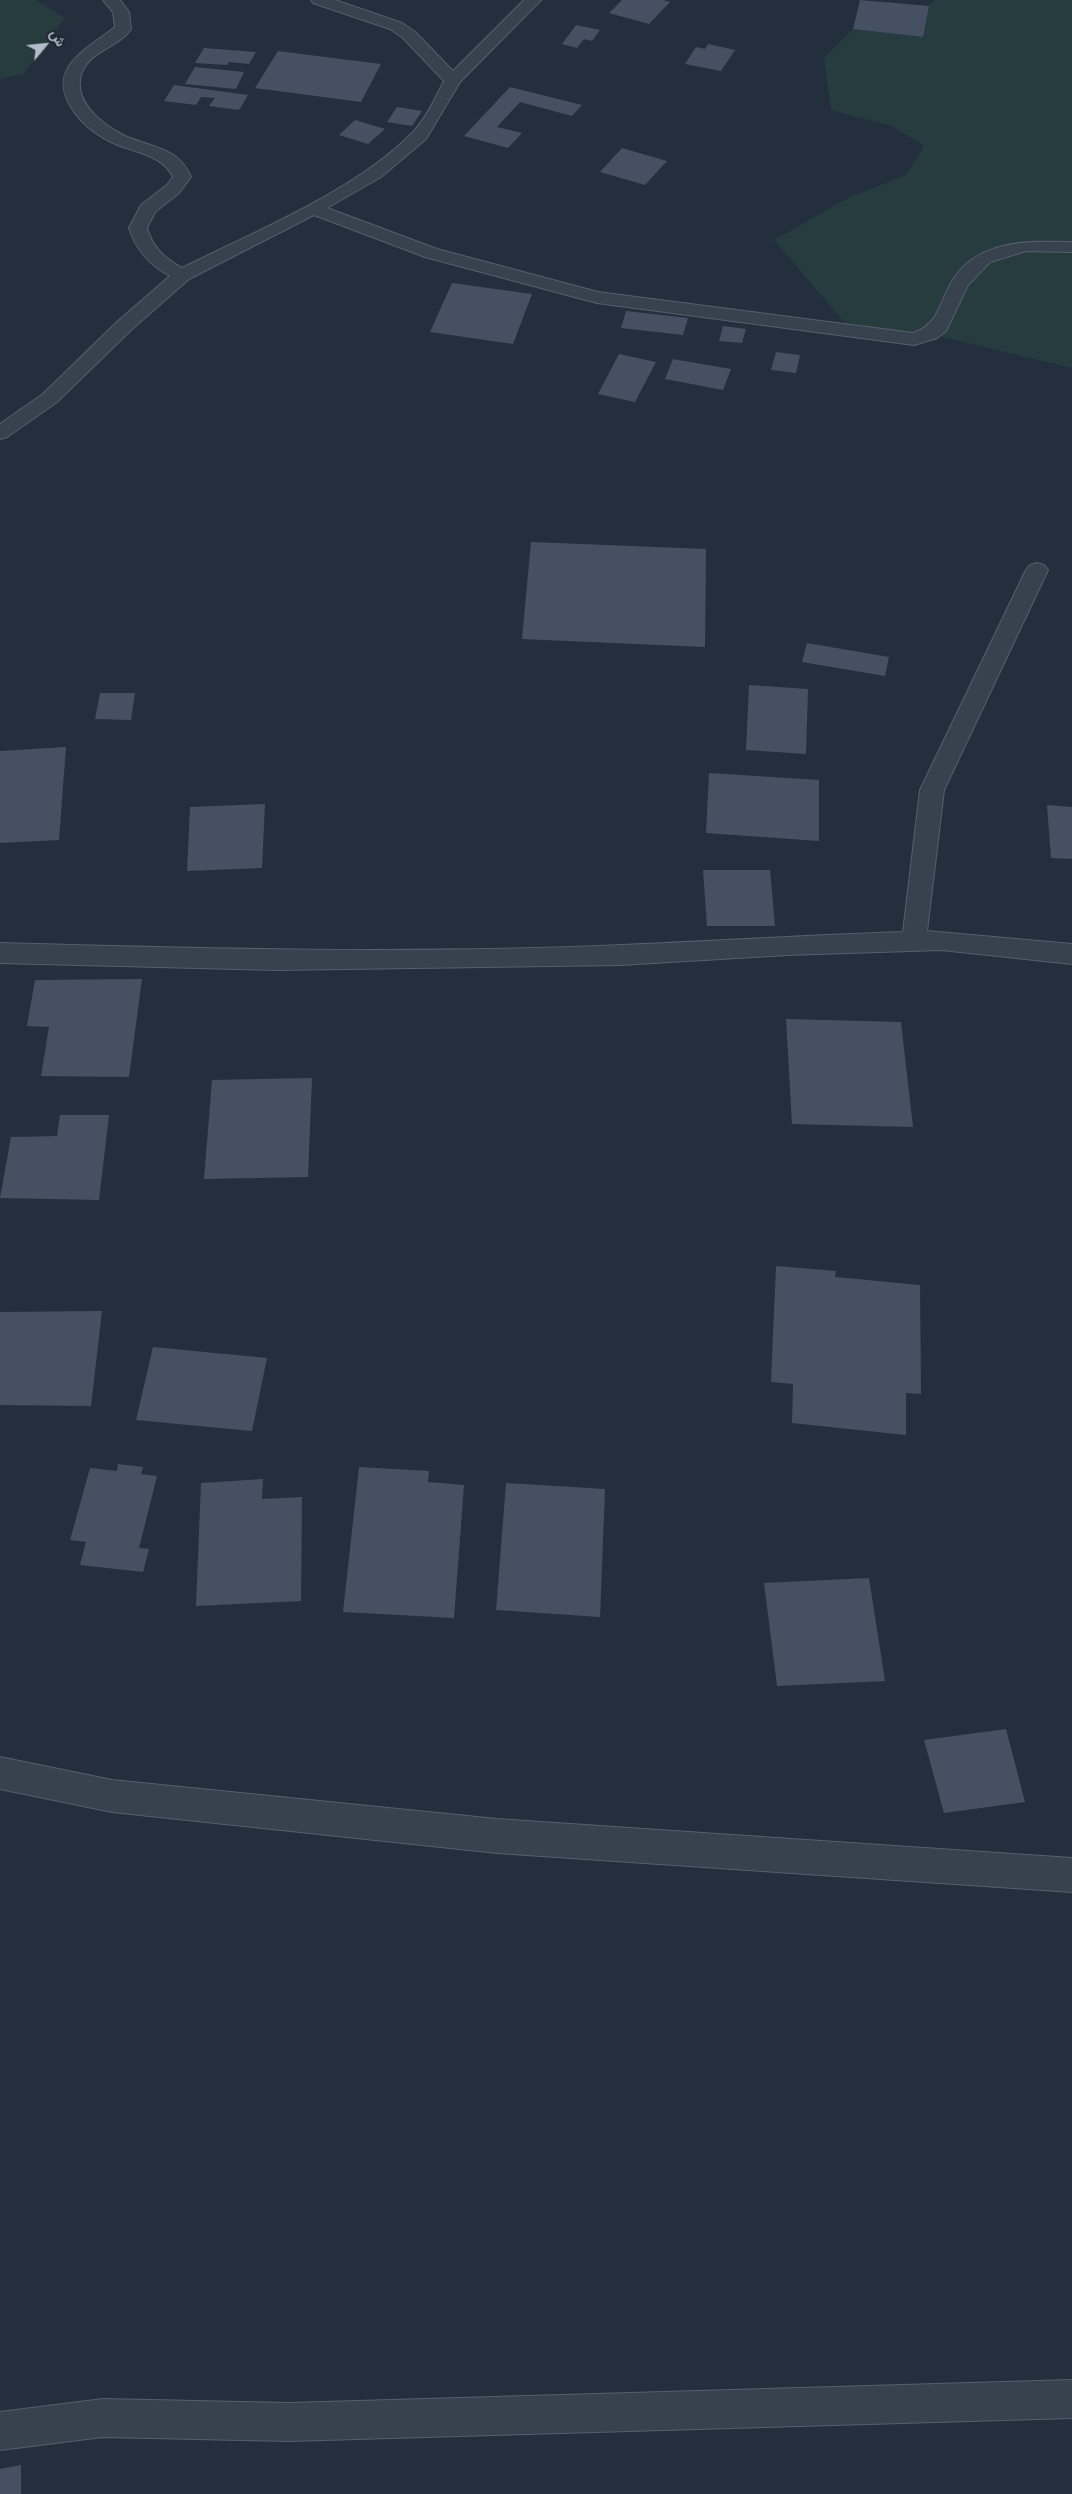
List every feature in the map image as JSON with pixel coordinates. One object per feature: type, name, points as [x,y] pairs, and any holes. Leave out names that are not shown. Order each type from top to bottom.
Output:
[{"type":"street","points":[[111,0],[120,7],[124,19],[123,29],[89,54],[76,68],[71,84],[74,101],[92,122],[117,139],[150,150],[176,165],[182,178],[172,189],[147,209],[138,228],[142,245],[161,265],[182,276]]},
{"type":"street","points":[[319,0],[396,26],[409,35],[453,80]]},
{"type":"street","points":[[0,433],[50,398],[124,326],[182,276],[313,209],[375,173],[393,160],[420,135],[453,80],[533,0]]},
{"type":"street","points":[[313,209],[431,253],[597,297],[914,339],[930,334],[939,327],[960,283],[984,258],[1025,246],[1072,247]]},
{"type":"street","points":[[914,941],[932,790],[1037,570]]},
{"type":"street","points":[[0,953],[277,960],[621,954],[787,945],[941,940],[1072,954]]},
{"type":"street","points":[[0,1773],[112,1796],[497,1836],[1072,1875]]},
{"type":"street","points":[[0,2430],[103,2418],[289,2422],[1072,2399]]},
{"type":"green space","points":[[0,0],[35,0],[65,18],[23,74],[0,79]]},
{"type":"green space","points":[[934,0],[1072,0],[1072,368],[930,334],[851,330],[774,240],[848,198],[906,175],[924,146],[892,126],[831,110],[824,58],[853,29],[923,37],[929,6]]},
{"type":"building","points":[[622,0],[663,0],[670,2],[649,24],[609,13]]},
{"type":"building","points":[[860,0],[929,6],[923,37],[853,29]]},
{"type":"building","points":[[576,25],[600,30],[592,41],[584,39],[577,48],[562,44]]},
{"type":"building","points":[[708,44],[735,50],[721,71],[685,64],[696,47],[705,49]]},
{"type":"building","points":[[204,48],[256,52],[249,64],[229,62],[227,65],[195,63]]},
{"type":"building","points":[[278,51],[381,64],[361,102],[255,88]]},
{"type":"building","points":[[195,67],[244,72],[236,89],[185,84]]},
{"type":"building","points":[[174,85],[248,95],[239,110],[209,106],[215,98],[201,97],[196,105],[164,101]]},
{"type":"building","points":[[510,87],[582,105],[572,116],[520,102],[497,127],[522,133],[508,148],[464,136]]},
{"type":"building","points":[[397,107],[422,111],[412,126],[387,122]]},
{"type":"building","points":[[355,120],[385,129],[368,144],[339,135]]},
{"type":"building","points":[[622,148],[667,161],[645,185],[600,172]]},
{"type":"building","points":[[452,283],[532,294],[513,344],[430,332]]},
{"type":"building","points":[[626,311],[688,318],[683,335],[621,328]]},
{"type":"building","points":[[723,326],[746,329],[742,343],[719,341]]},
{"type":"building","points":[[776,352],[800,355],[796,373],[771,370]]},
{"type":"building","points":[[619,354],[656,362],[635,402],[598,394]]},
{"type":"building","points":[[673,359],[731,369],[723,390],[665,379]]},
{"type":"building","points":[[531,542],[706,549],[705,647],[522,639]]},
{"type":"building","points":[[807,643],[889,657],[885,676],[802,662]]},
{"type":"building","points":[[749,685],[808,689],[806,754],[746,750]]},
{"type":"building","points":[[100,693],[135,693],[131,720],[95,719]]},
{"type":"building","points":[[66,747],[59,840],[0,843],[0,751]]},
{"type":"building","points":[[709,773],[819,780],[819,841],[706,833]]},
{"type":"building","points":[[265,804],[262,868],[187,871],[190,807]]},
{"type":"building","points":[[1047,805],[1072,807],[1072,859],[1051,858]]},
{"type":"building","points":[[703,870],[770,870],[775,926],[707,926]]},
{"type":"building","points":[[142,979],[129,1077],[41,1076],[49,1027],[27,1026],[35,980]]},
{"type":"building","points":[[786,1019],[901,1022],[913,1127],[792,1124]]},
{"type":"building","points":[[312,1078],[308,1177],[204,1179],[212,1080]]},
{"type":"building","points":[[60,1115],[109,1115],[99,1200],[0,1198],[11,1137],[57,1136]]},
{"type":"building","points":[[776,1266],[836,1271],[835,1277],[920,1285],[921,1394],[906,1393],[906,1435],[792,1423],[793,1384],[771,1382]]},
{"type":"building","points":[[102,1311],[91,1406],[0,1405],[0,1312]]},
{"type":"building","points":[[153,1347],[267,1358],[252,1431],[136,1420]]},
{"type":"building","points":[[118,1464],[143,1467],[141,1474],[157,1476],[139,1548],[149,1549],[143,1572],[80,1565],[86,1542],[70,1540],[90,1468],[117,1471]]},
{"type":"building","points":[[359,1467],[429,1471],[428,1482],[464,1485],[454,1618],[343,1612]]},
{"type":"building","points":[[263,1479],[262,1499],[302,1497],[301,1601],[196,1606],[201,1483]]},
{"type":"building","points":[[506,1483],[605,1489],[600,1617],[496,1610]]},
{"type":"building","points":[[869,1578],[885,1681],[777,1686],[764,1583]]},
{"type":"building","points":[[1006,1729],[1025,1802],[944,1813],[924,1740]]},
{"type":"building","points":[[21,2465],[21,2494],[0,2494],[0,2469]]}]
